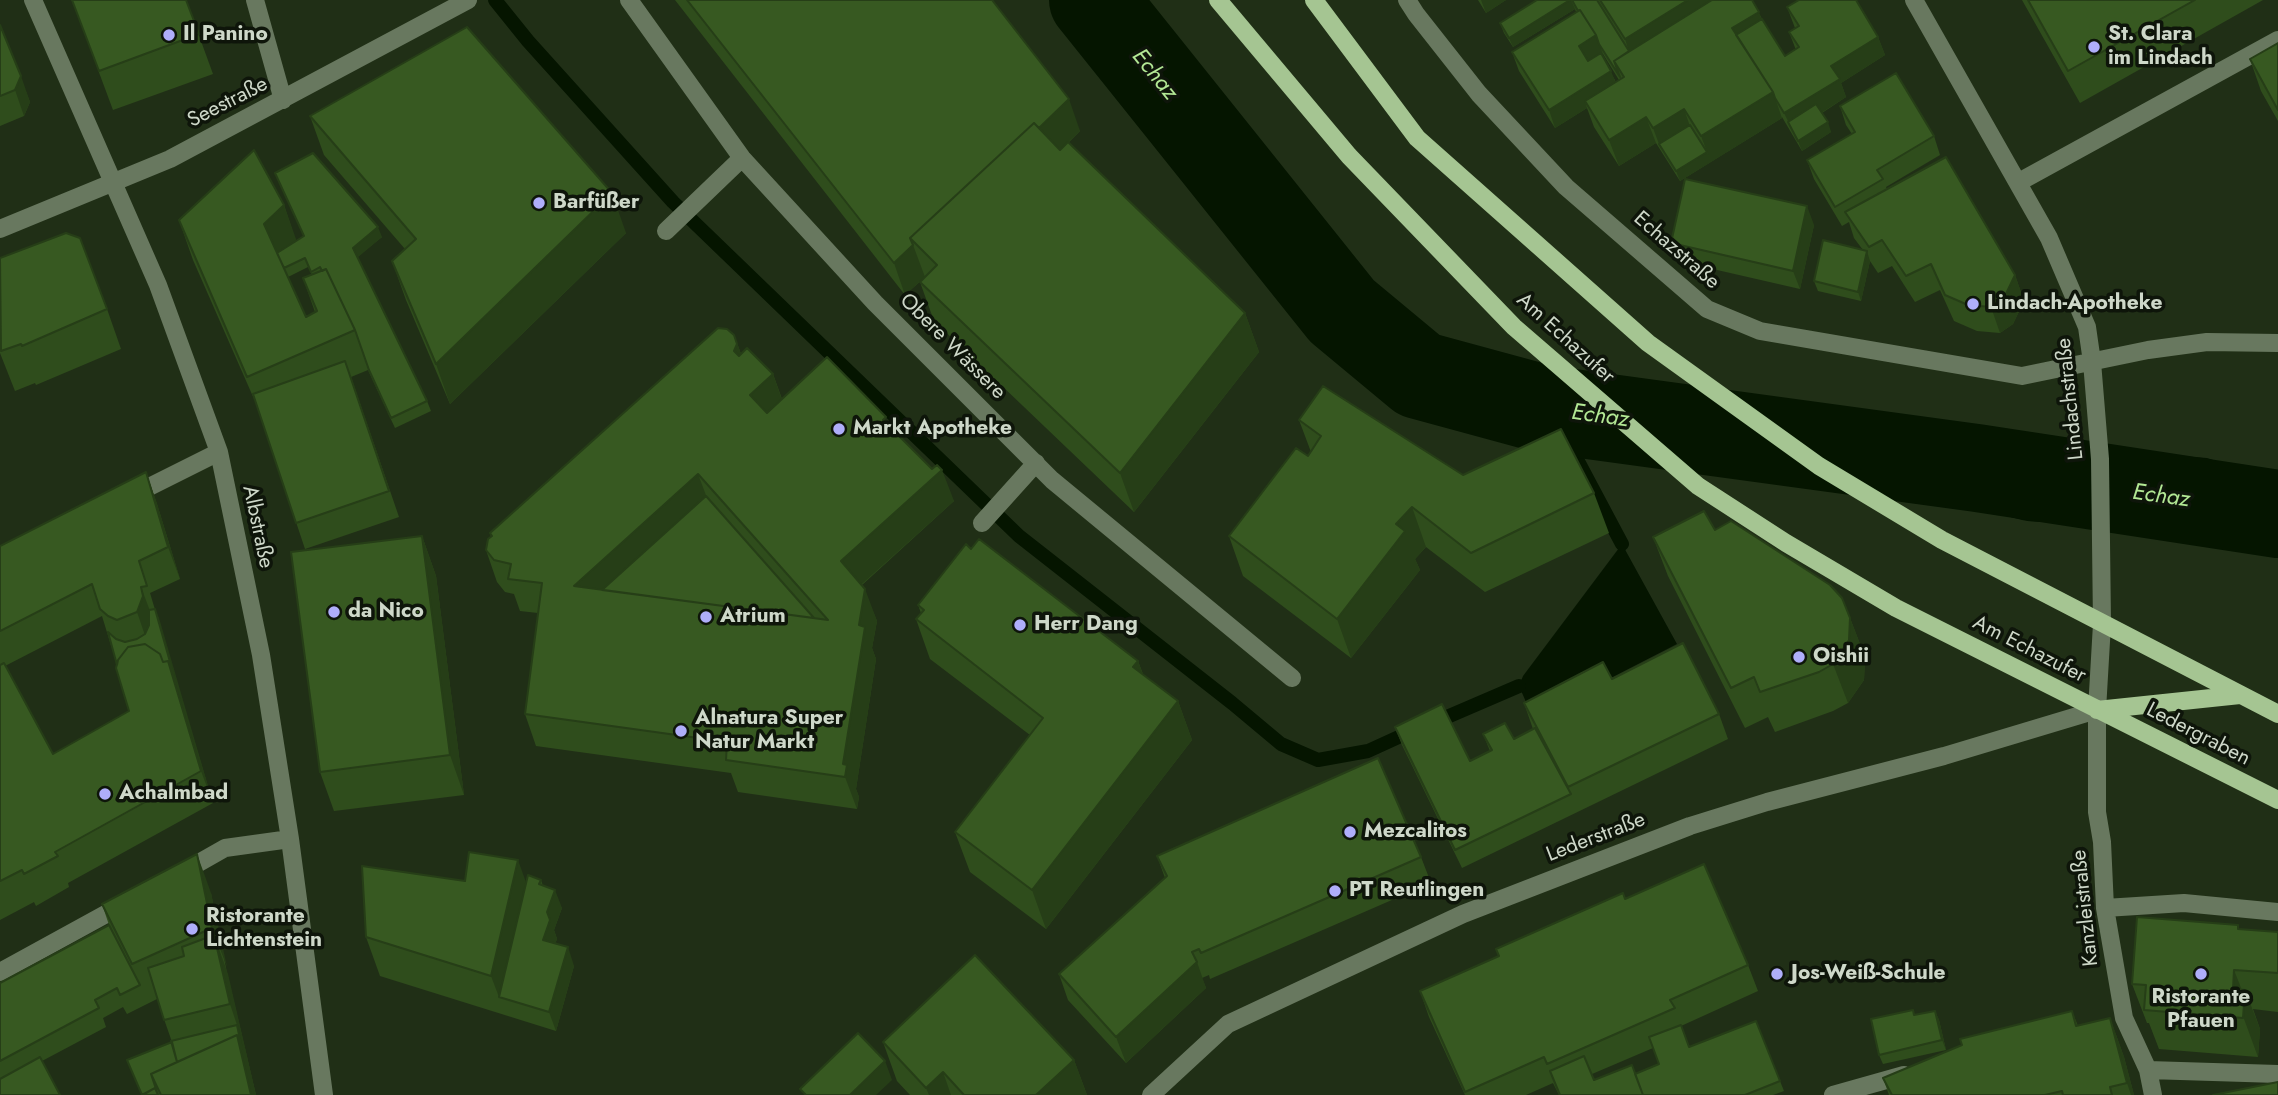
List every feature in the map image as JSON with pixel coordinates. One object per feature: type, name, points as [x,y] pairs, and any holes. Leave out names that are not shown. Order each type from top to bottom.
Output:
[{"type":"main road","name":"Am Echazufer","points":[[1218,0],[1349,156],[1514,327],[1698,486],[1786,543],[1896,608],[2098,710]]},
{"type":"main road","points":[[1314,0],[1417,138],[1648,343],[1819,466],[1942,540],[2278,713]]},
{"type":"main road","points":[[2098,710],[2241,695]]},
{"type":"main road","name":"Ledergraben","points":[[2098,710],[2278,800]]},
{"type":"street","name":"Albstraße","points":[[33,0],[158,285],[219,452],[261,655],[290,839],[324,1095]]},
{"type":"street","points":[[256,0],[283,100]]},
{"type":"street","name":"Obere Wässere","points":[[629,0],[741,158],[875,303],[1052,480],[1292,678]]},
{"type":"street","name":"Echazstraße","points":[[1408,0],[1416,14],[1479,93],[1566,187],[1707,309],[1760,331],[2022,376],[2148,350],[2207,342],[2278,343]]},
{"type":"street","name":"Lindachstraße","points":[[1914,0],[2049,238],[2087,327],[2100,459],[2102,624],[2098,710]]},
{"type":"street","name":"Seestraße","points":[[0,229],[170,159],[465,2]]},
{"type":"street","points":[[2019,182],[2278,40]]},
{"type":"street","points":[[666,231],[741,158]]},
{"type":"street","points":[[109,507],[219,452]]},
{"type":"street","points":[[982,523],[1036,463]]},
{"type":"street","name":"Kanzleistraße","points":[[2098,710],[2097,812],[2118,1020],[2148,1070],[2153,1095]]},
{"type":"street","name":"Lederstraße","points":[[1151,1095],[1227,1024],[1463,914],[1690,826],[1767,802],[1944,756],[2098,710]]},
{"type":"street","points":[[166,881],[225,848],[290,839]]},
{"type":"street","points":[[0,972],[142,894]]},
{"type":"street","points":[[2105,908],[2184,903],[2278,912]]},
{"type":"street","points":[[1845,1093],[1926,1070]]},
{"type":"street","points":[[2148,1070],[2278,1074]]},
{"type":"water","points":[[1852,429],[1971,448],[2065,449],[2065,522],[2022,520],[1979,505],[1934,482]]},
{"type":"water","points":[[2139,453],[2207,458],[2278,481],[2278,539],[2261,535],[2148,532]]},
{"type":"water","points":[[1622,544],[1677,644],[1533,718],[1519,686],[1523,676]]},
{"type":"building","points":[[72,0],[186,0],[199,34],[99,71]]},
{"type":"building","points":[[687,0],[992,0],[1069,99],[1039,128],[1034,123],[910,238],[913,245],[894,263]]},
{"type":"building","points":[[1537,0],[1570,0],[1509,38],[1500,23]]},
{"type":"building","points":[[1572,0],[1597,0],[1629,51],[1614,61],[1620,77],[1596,35]]},
{"type":"building","points":[[1600,0],[1688,0],[1625,39]]},
{"type":"building","points":[[1712,0],[1752,0],[1759,12],[1732,28],[1773,92],[1701,136],[1684,109],[1653,128],[1646,117],[1609,140],[1585,101],[1624,77],[1614,61]]},
{"type":"building","points":[[1799,0],[1856,0],[1878,37],[1831,66],[1840,79],[1784,113],[1736,35],[1762,19],[1785,56],[1799,47],[1789,32],[1799,26],[1787,7]]},
{"type":"building","points":[[2028,0],[2195,0],[2068,71]]},
{"type":"building","points":[[1580,10],[1596,35],[1579,46],[1588,61],[1601,53],[1611,71],[1549,110],[1512,52]]},
{"type":"building","points":[[0,25],[21,76],[15,90],[0,96]]},
{"type":"building","points":[[467,27],[612,193],[436,364],[392,261],[416,239],[310,116]]},
{"type":"building","points":[[2278,43],[2278,110],[2250,59]]},
{"type":"building","points":[[1896,73],[1934,136],[1877,170],[1883,179],[1835,207],[1807,160],[1855,132],[1840,106]]},
{"type":"building","points":[[1816,104],[1828,122],[1798,141],[1788,122]]},
{"type":"building","points":[[1034,123],[1060,150],[1068,142],[1245,313],[1120,473],[920,282],[937,265],[910,238]]},
{"type":"building","points":[[1690,125],[1707,152],[1676,171],[1659,144]]},
{"type":"building","points":[[254,150],[284,205],[264,224],[306,317],[317,311],[303,278],[326,269],[355,330],[247,377],[179,220]]},
{"type":"building","points":[[313,153],[378,227],[353,248],[427,401],[391,418],[369,370],[355,330],[326,269],[322,271],[320,267],[311,272],[305,258],[284,268],[277,253],[304,236],[275,173]]},
{"type":"building","points":[[1946,157],[2015,275],[2004,298],[1991,307],[1968,305],[1945,295],[1931,264],[1906,276],[1882,240],[1869,247],[1845,212]]},
{"type":"building","points":[[1685,179],[1807,206],[1793,271],[1671,243]]},
{"type":"building","points":[[66,233],[80,238],[107,309],[22,346],[21,344],[1,351],[0,258]]},
{"type":"building","points":[[1823,240],[1867,251],[1858,292],[1814,281]]},
{"type":"building","points":[[718,328],[727,329],[734,335],[737,344],[734,351],[739,356],[747,348],[773,374],[750,395],[767,413],[827,357],[886,417],[883,420],[932,469],[937,465],[942,470],[841,561],[865,589],[859,625],[865,627],[843,764],[847,765],[845,777],[726,760],[727,742],[525,714],[542,583],[508,579],[511,564],[494,560],[486,550],[488,539],[492,536],[490,533]],"holes":[[[698,474],[828,620],[574,586]]]},
{"type":"building","points":[[345,361],[389,491],[296,523],[253,394]]},
{"type":"building","points":[[1323,386],[1463,475],[1561,429],[1594,493],[1471,553],[1412,507],[1396,524],[1405,531],[1337,619],[1229,536],[1296,448],[1308,456],[1321,436],[1299,420]]},
{"type":"building","points":[[146,472],[168,547],[139,561],[147,586],[141,587],[143,596],[137,612],[117,620],[108,616],[100,609],[92,584],[0,631],[0,546]]},
{"type":"building","points":[[706,496],[814,618],[602,590]]},
{"type":"building","points":[[1704,511],[1715,530],[1731,521],[1830,585],[1842,598],[1850,618],[1849,640],[1833,664],[1819,672],[1760,692],[1754,677],[1731,688],[1653,537]]},
{"type":"building","points":[[422,536],[450,755],[320,772],[291,552]]},
{"type":"building","points":[[979,539],[1138,661],[1133,667],[1178,701],[1032,890],[955,832],[1043,718],[916,619],[924,610],[918,605],[966,544],[971,549]]},
{"type":"building","points":[[155,609],[176,683],[168,661],[163,662],[160,654],[145,644],[128,647],[117,665],[108,632],[125,642],[137,639],[145,634],[149,625],[149,610]]},
{"type":"building","points":[[1683,643],[1719,714],[1568,787],[1524,703],[1603,662],[1612,679]]},
{"type":"building","name":"Achalmbad","points":[[145,644],[160,654],[163,662],[168,661],[201,771],[55,852],[58,856],[24,874],[22,870],[0,881],[0,665],[4,663],[53,754],[129,711],[116,668],[118,660],[128,647]]},
{"type":"building","points":[[1442,704],[1470,761],[1492,750],[1483,734],[1505,723],[1514,739],[1535,728],[1571,794],[1455,850],[1395,727]]},
{"type":"building","points":[[1378,758],[1421,857],[1201,953],[1199,949],[1192,952],[1197,962],[1116,1037],[1059,974],[1167,876],[1157,856]]},
{"type":"building","points":[[469,852],[518,860],[491,976],[366,937],[362,866],[465,881]]},
{"type":"building","points":[[197,854],[212,928],[132,964],[102,904]]},
{"type":"building","points":[[1704,864],[1748,965],[1670,1000],[1675,1008],[1547,1064],[1544,1057],[1465,1092],[1420,991],[1499,956],[1496,949],[1623,893],[1625,899]]},
{"type":"building","points":[[528,875],[541,880],[539,884],[555,890],[547,912],[550,920],[543,940],[568,947],[549,1012],[499,997]]},
{"type":"building","points":[[2137,917],[2238,925],[2238,929],[2278,932],[2278,973],[2234,970],[2233,989],[2245,990],[2243,1018],[2144,1010],[2146,985],[2132,984]]},
{"type":"building","points":[[109,925],[140,985],[120,995],[117,988],[95,1000],[99,1008],[0,1061],[0,983]]},
{"type":"building","points":[[214,935],[230,1004],[164,1020],[148,968],[184,956],[182,947]]},
{"type":"building","points":[[975,955],[1074,1060],[1036,1095],[964,1095],[943,1072],[926,1088],[883,1042]]},
{"type":"building","points":[[1913,1010],[1914,1015],[1935,1011],[1942,1040],[1879,1055],[1871,1019]]},
{"type":"building","points":[[2072,1011],[2076,1026],[2110,1018],[2127,1083],[2110,1087],[2112,1095],[2063,1095],[2062,1091],[2045,1095],[1892,1095],[1883,1078],[1962,1045],[1960,1039]]},
{"type":"building","points":[[1756,1021],[1780,1081],[1745,1095],[1643,1095],[1635,1074],[1659,1064],[1649,1037],[1681,1025],[1689,1047]]},
{"type":"building","points":[[237,1025],[242,1049],[237,1035],[177,1062],[171,1041]]},
{"type":"building","points":[[858,1033],[885,1061],[850,1095],[806,1095],[800,1089]]},
{"type":"building","points":[[237,1035],[251,1095],[161,1095],[151,1074]]},
{"type":"building","points":[[172,1042],[177,1062],[151,1074],[156,1089],[142,1095],[127,1060]]},
{"type":"building","points":[[1584,1056],[1594,1080],[1632,1065],[1643,1095],[1560,1095],[1550,1071]]},
{"type":"building","points":[[40,1057],[60,1095],[0,1095],[0,1079]]},
{"type":"building","points":[[2278,1082],[2278,1095],[2213,1095]]},
{"type":"building","points":[[155,1088],[158,1095],[143,1095]]},
{"type":"waterway","points":[[495,0],[528,41],[673,202],[1019,536],[1281,744],[1318,760],[1368,751],[1414,730]]},
{"type":"waterway","name":"Echaz","points":[[1093,0],[1342,311],[1419,375],[1544,409],[1977,468],[2278,514]]},
{"type":"waterway","points":[[1544,409],[1563,433],[1622,544]]},
{"type":"waterway","points":[[1433,723],[1519,686]]},
{"type":"place","name":"Il Panino","points":[[169,35]]},
{"type":"place","name":"St. Clara im Lindach","points":[[2094,47]]},
{"type":"place","name":"Barfüßer","points":[[539,203]]},
{"type":"place","name":"Lindach-Apotheke","points":[[1973,304]]},
{"type":"place","name":"Markt Apotheke","points":[[839,429]]},
{"type":"place","name":"da Nico","points":[[334,612]]},
{"type":"place","name":"Atrium","points":[[706,617]]},
{"type":"place","name":"Herr Dang","points":[[1020,625]]},
{"type":"place","name":"Oishii","points":[[1799,657]]},
{"type":"place","name":"Alnatura Super Natur Markt","points":[[681,731]]},
{"type":"place","name":"Achalmbad","points":[[105,794]]},
{"type":"place","name":"Mezcalitos","points":[[1350,832]]},
{"type":"place","name":"PT Reutlingen","points":[[1335,891]]},
{"type":"place","name":"Ristorante Lichtenstein","points":[[192,929]]},
{"type":"place","name":"Jos-Weiß-Schule","points":[[1777,974]]},
{"type":"place","name":"Ristorante Pfauen","points":[[2201,974]]}]
